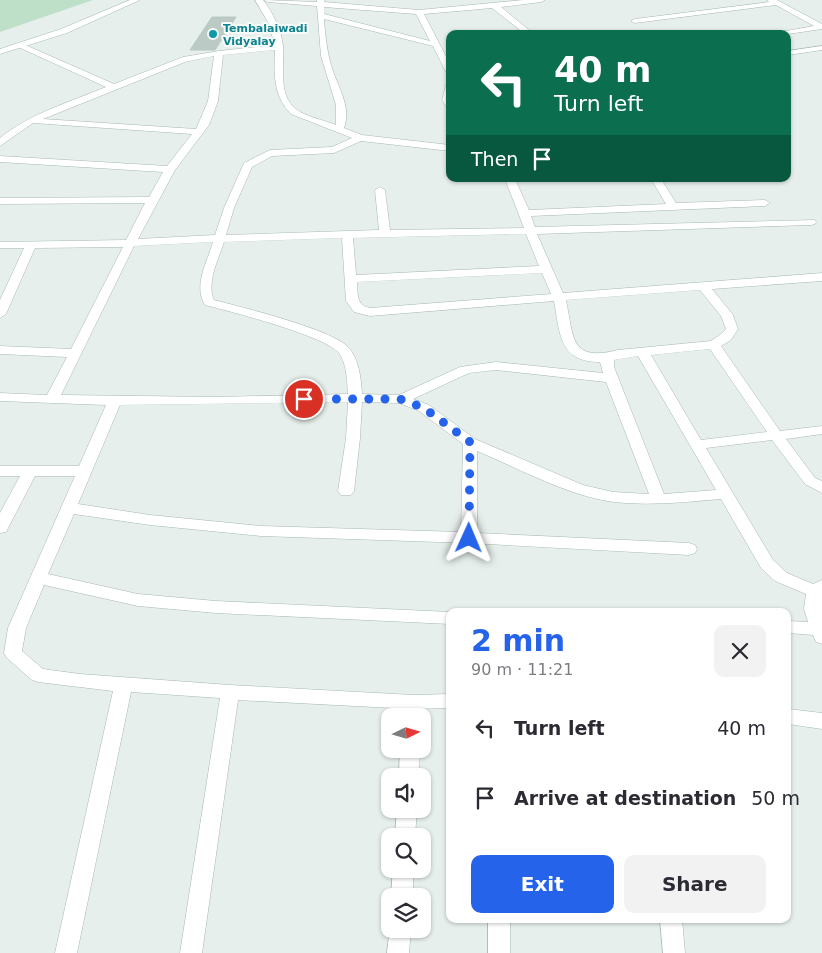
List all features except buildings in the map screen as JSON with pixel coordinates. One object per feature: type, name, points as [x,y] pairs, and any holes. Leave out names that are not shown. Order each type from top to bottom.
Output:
[{"type":"street","points":[[0,52],[64,31],[136,0]]},
{"type":"street","points":[[259,0],[266,8],[274,24],[279,47],[278,72],[287,106],[304,118],[360,138],[446,148]]},
{"type":"street","points":[[268,0],[321,2],[419,12],[494,6],[536,0]]},
{"type":"street","points":[[321,2],[322,39],[327,64],[343,111],[344,122],[339,130]]},
{"type":"street","points":[[635,21],[774,2],[822,27]]},
{"type":"street","points":[[494,6],[525,30]]},
{"type":"street","points":[[419,12],[446,64]]},
{"type":"street","points":[[322,16],[437,45]]},
{"type":"street","points":[[791,31],[822,27]]},
{"type":"street","points":[[20,46],[115,88]]},
{"type":"street","points":[[0,143],[18,128],[32,120],[183,60],[219,53],[279,47]]},
{"type":"street","points":[[791,53],[822,48]]},
{"type":"street","points":[[52,399],[152,200],[170,169],[204,125],[213,101],[219,53]]},
{"type":"street","points":[[32,120],[198,132]]},
{"type":"street","points":[[346,491],[356,398],[351,362],[342,348],[310,333],[209,302],[205,293],[206,282],[229,208],[248,165],[270,153],[334,150],[360,138]]},
{"type":"street","points":[[0,160],[170,169]]},
{"type":"street","points":[[511,182],[558,298],[569,344],[576,352],[589,358],[607,358],[618,354],[714,345],[726,337],[732,329],[726,315],[704,287]]},
{"type":"street","points":[[658,182],[673,207]]},
{"type":"street","points":[[380,190],[385,234]]},
{"type":"street","points":[[0,200],[152,200]]},
{"type":"street","points":[[525,213],[765,203]]},
{"type":"street","points":[[0,246],[811,222]]},
{"type":"street","points":[[348,235],[352,301],[358,309],[370,312],[822,278]]},
{"type":"street","points":[[0,314],[31,245]]},
{"type":"street","points":[[350,279],[546,269]]},
{"type":"street","points":[[714,345],[810,481],[822,488]]},
{"type":"street","points":[[0,350],[75,353]]},
{"type":"street","points":[[643,353],[767,564],[781,577],[818,588],[813,609],[820,633],[791,628]]},
{"type":"street","points":[[607,358],[607,367],[611,378],[659,498]]},
{"type":"street","points":[[400,399],[465,370],[480,367],[496,366],[611,378]]},
{"type":"street","points":[[0,397],[115,401],[400,399],[424,408],[470,442],[579,489],[613,497],[659,498],[726,494]]},
{"type":"street","points":[[115,401],[83,471],[17,628],[12,653],[38,675],[402,708]]},
{"type":"street","points":[[697,445],[822,430]]},
{"type":"street","points":[[469,538],[470,442]]},
{"type":"street","points":[[0,471],[83,471]]},
{"type":"street","points":[[0,528],[30,472]]},
{"type":"street","points":[[68,508],[150,520],[261,531],[469,538],[689,550]]},
{"type":"street","points":[[38,578],[148,601],[216,607],[446,618]]},
{"type":"street","points":[[66,953],[124,684]]},
{"type":"street","points":[[191,953],[230,692]]},
{"type":"street","points":[[418,708],[446,702]]},
{"type":"street","points":[[791,717],[822,721]]},
{"type":"street","points":[[499,923],[499,953]]},
{"type":"street","points":[[671,923],[674,953]]},
{"type":"street","points":[[398,953],[399,938]]},
{"type":"green space","points":[[0,0],[93,0],[0,32]]},
{"type":"place","name":"Tembalaiwadi Vidyalay","points":[[213,34]]},
{"type":"route","points":[[304,399],[400,399],[424,408],[470,442],[469,538]]}]
